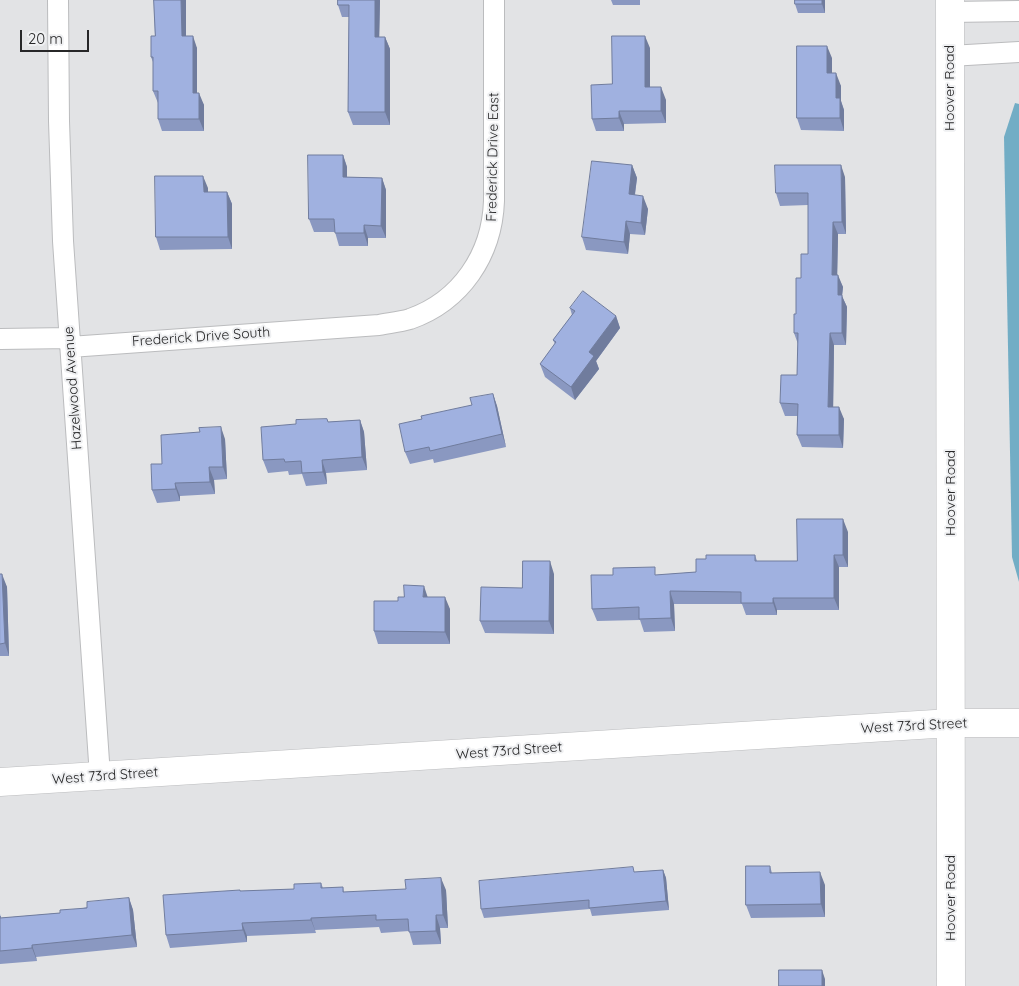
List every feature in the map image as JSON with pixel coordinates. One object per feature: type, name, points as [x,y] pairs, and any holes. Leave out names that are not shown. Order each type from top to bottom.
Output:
[{"type":"main road","name":"Hoover Road","points":[[950,6],[951,986]]},
{"type":"main road","name":"West 73rd Street","points":[[0,782],[951,723],[1019,722]]},
{"type":"street","name":"Hazelwood Avenue","points":[[58,0],[61,195],[100,776]]},
{"type":"street","name":"Frederick Drive East","points":[[333,328],[379,325],[407,320],[425,313],[449,298],[463,284],[474,270],[483,253],[492,229],[494,210],[494,0]]},
{"type":"street","points":[[950,6],[1019,11]]},
{"type":"street","points":[[950,56],[1019,52]]},
{"type":"street","name":"Frederick Drive South","points":[[0,339],[70,342],[333,328]]},
{"type":"water","points":[[1015,103],[1019,104],[1019,582],[1012,557],[1004,137]]},
{"type":"building","points":[[154,0],[181,0],[182,36],[193,36],[193,93],[199,93],[199,119],[158,119],[158,91],[153,91],[153,57],[151,57],[151,36],[155,36]]},
{"type":"building","points":[[338,0],[375,0],[375,37],[385,37],[385,112],[348,112],[349,5],[338,5]]},
{"type":"building","points":[[795,0],[822,0],[822,4],[795,4]]},
{"type":"building","points":[[612,36],[645,36],[645,87],[661,87],[661,111],[619,111],[619,118],[592,119],[591,85],[612,84]]},
{"type":"building","points":[[797,46],[827,46],[827,73],[836,73],[836,98],[840,98],[840,118],[797,118]]},
{"type":"building","points":[[308,155],[343,155],[343,177],[382,178],[381,226],[364,225],[364,233],[335,233],[334,219],[309,219]]},
{"type":"building","points":[[592,161],[632,165],[629,194],[643,196],[641,223],[626,221],[624,242],[582,237]]},
{"type":"building","points":[[775,165],[841,165],[842,222],[833,222],[832,275],[838,275],[838,295],[842,295],[842,333],[830,333],[828,407],[839,407],[839,435],[797,435],[798,404],[780,403],[781,375],[797,375],[798,333],[794,333],[796,278],[801,278],[801,254],[808,254],[808,193],[776,193]]},
{"type":"building","points":[[155,176],[203,176],[204,192],[227,192],[228,237],[156,237]]},
{"type":"building","points":[[583,291],[616,316],[589,352],[594,356],[571,387],[540,364],[556,342],[553,340],[575,311],[570,308]]},
{"type":"building","points":[[493,394],[502,434],[430,451],[429,447],[405,452],[399,424],[422,419],[421,416],[472,405],[470,398]]},
{"type":"building","points":[[327,419],[328,422],[360,420],[362,457],[322,460],[323,472],[302,473],[301,461],[285,462],[284,459],[263,460],[261,427],[296,424],[296,420]]},
{"type":"building","points":[[221,427],[223,467],[209,467],[210,482],[175,483],[176,489],[152,490],[151,464],[162,464],[161,435],[200,432],[199,428]]},
{"type":"building","points":[[797,519],[843,519],[843,555],[834,555],[834,598],[773,598],[773,603],[741,603],[741,592],[670,591],[671,618],[639,619],[639,607],[592,609],[591,575],[613,575],[613,568],[655,567],[655,575],[696,572],[696,559],[706,559],[706,555],[755,555],[755,561],[797,561]]},
{"type":"building","points":[[523,561],[550,561],[549,621],[480,621],[481,587],[522,588]]},
{"type":"building","points":[[0,574],[2,574],[5,643],[0,644]]},
{"type":"building","points":[[404,585],[424,586],[423,597],[445,597],[445,632],[374,631],[374,601],[398,601],[398,597],[404,597]]},
{"type":"building","points":[[746,866],[770,866],[770,873],[820,872],[821,904],[746,905]]},
{"type":"building","points":[[633,867],[634,872],[663,870],[666,901],[589,908],[589,900],[481,909],[479,881]]},
{"type":"building","points":[[441,878],[443,915],[436,915],[436,931],[409,932],[408,919],[376,920],[376,915],[242,923],[243,930],[166,935],[163,895],[294,889],[294,884],[321,883],[321,888],[343,887],[343,892],[406,889],[405,880]]},
{"type":"building","points":[[129,898],[132,935],[32,945],[32,948],[0,951],[0,918],[60,913],[60,910],[87,908],[87,902]]},
{"type":"building","points":[[779,970],[822,970],[822,986],[779,986]]}]
